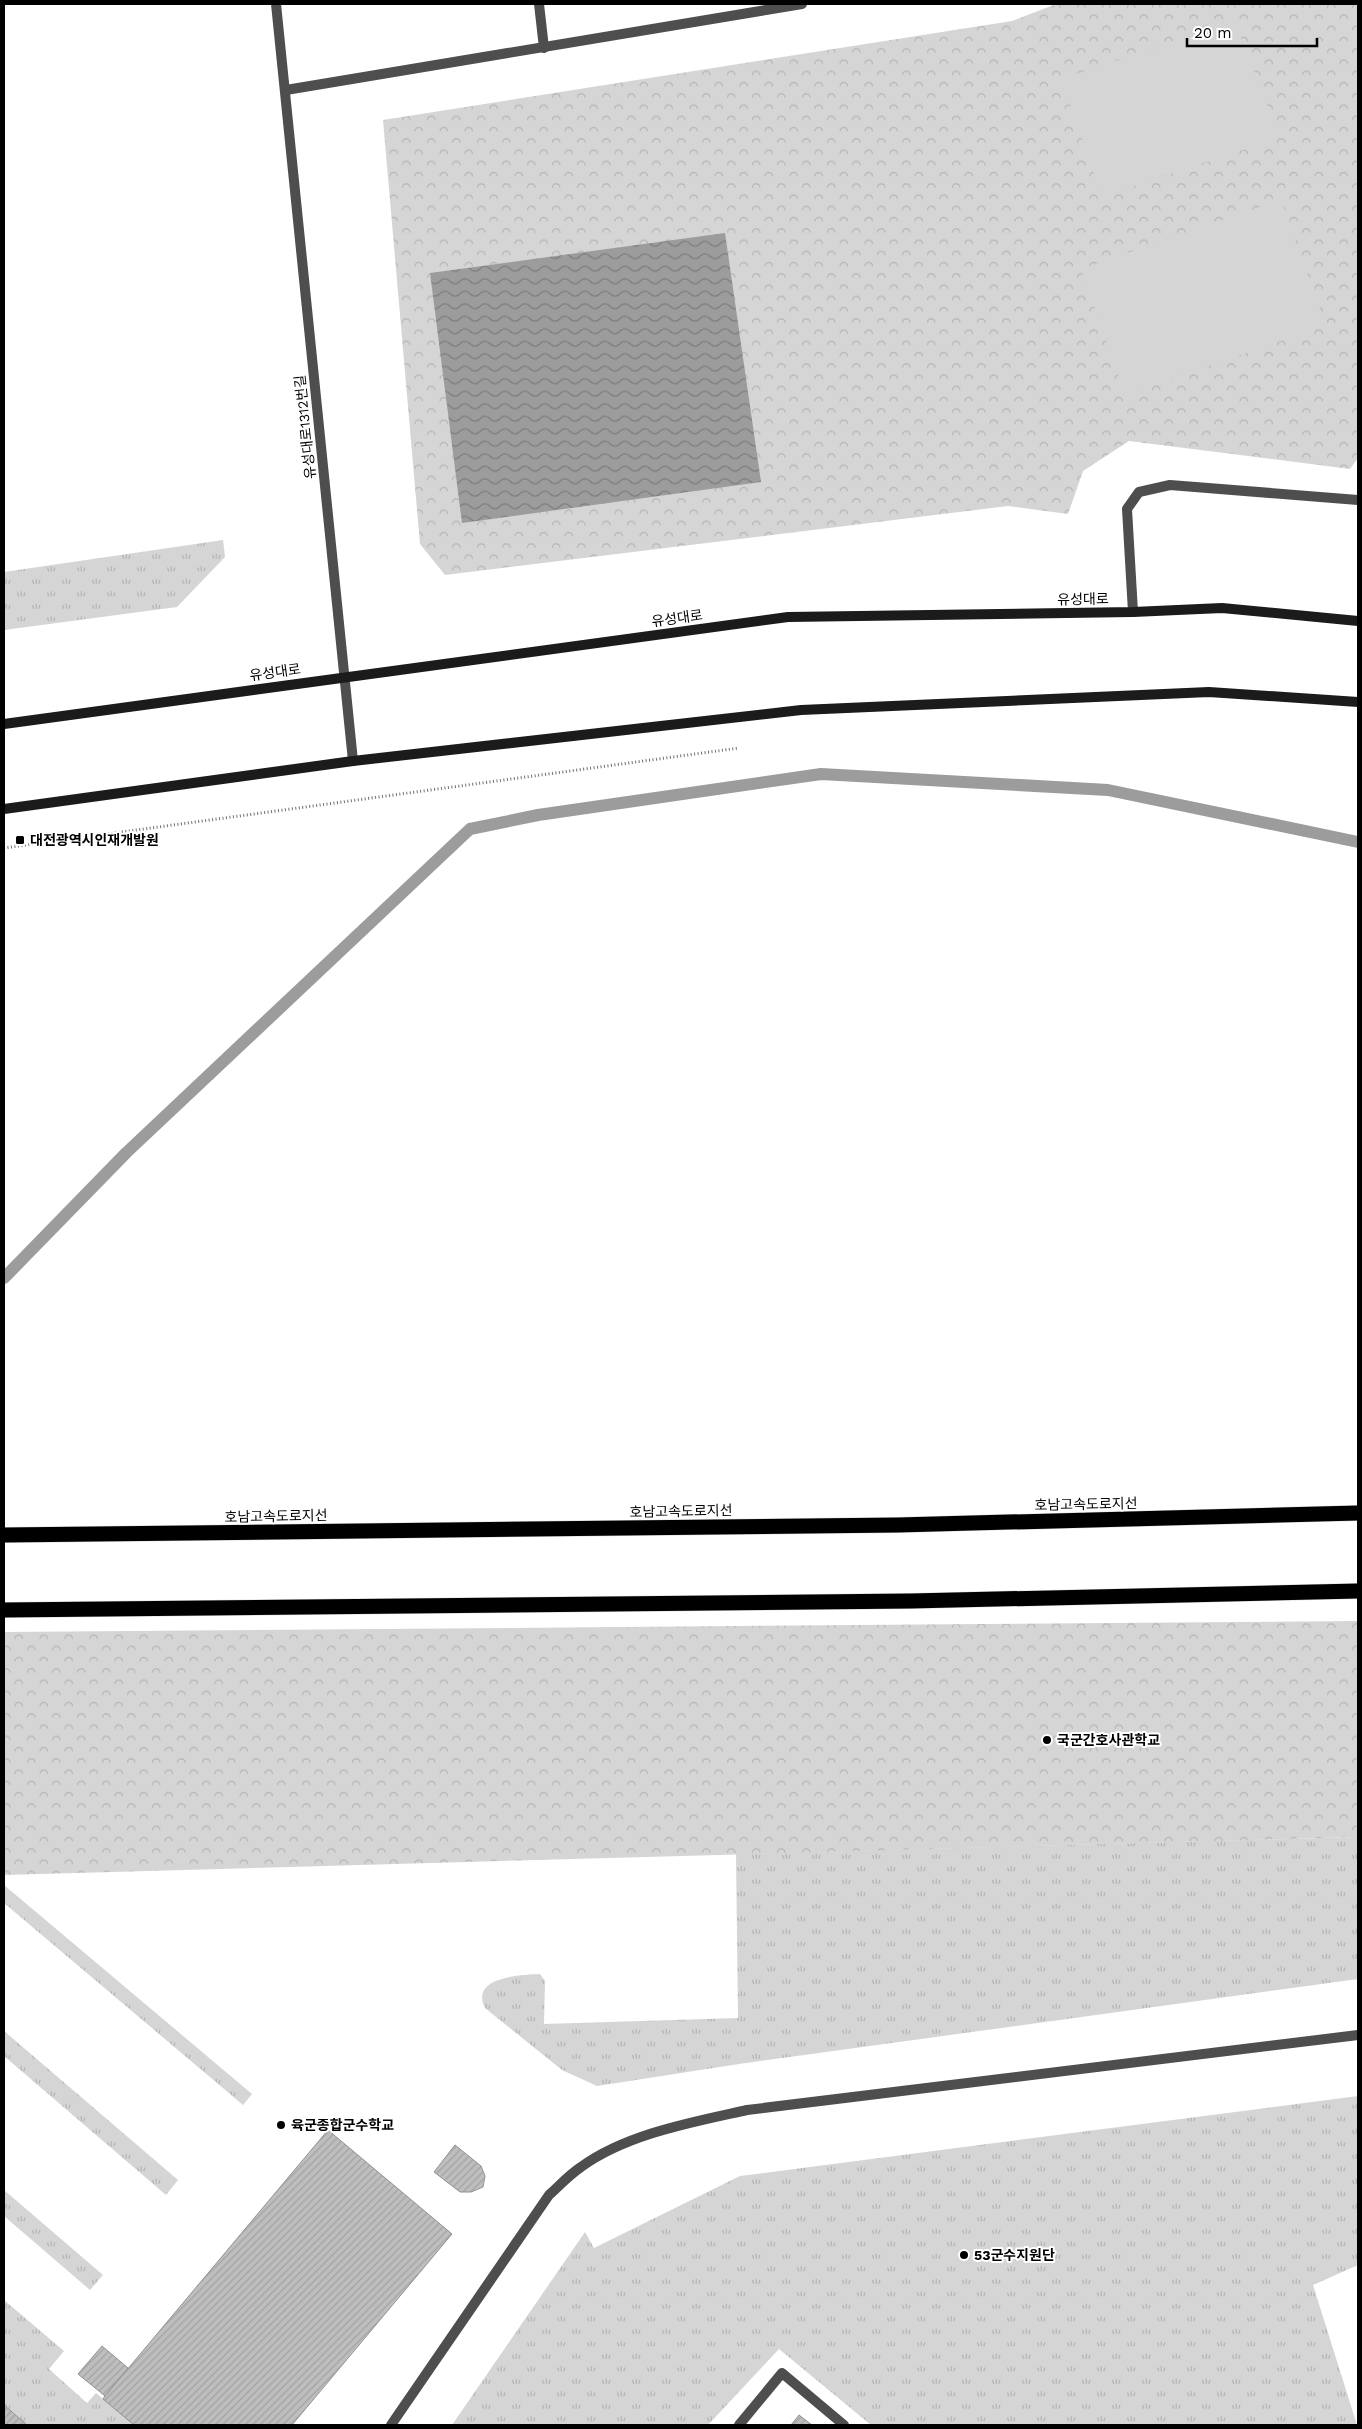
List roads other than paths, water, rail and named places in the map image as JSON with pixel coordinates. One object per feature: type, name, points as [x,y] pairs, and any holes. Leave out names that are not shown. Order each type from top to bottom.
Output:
[{"type":"highway","name":"호남고속도로지선","points":[[4,1535],[898,1525],[1358,1513]]},
{"type":"highway","points":[[4,1610],[911,1602],[1358,1591]]},
{"type":"main road","name":"유성대로","points":[[4,724],[788,617],[1133,612],[1222,608],[1358,621]]},
{"type":"main road","points":[[4,808],[353,762],[801,710],[1209,692],[1358,702]]},
{"type":"street","name":"유성대로1312번길","points":[[276,4],[353,762]]},
{"type":"street","points":[[539,4],[544,48]]},
{"type":"street","points":[[286,90],[802,4]]},
{"type":"street","points":[[1133,612],[1127,509],[1139,492],[1170,485],[1358,500]]},
{"type":"street","points":[[390,2425],[549,2195],[581,2166],[621,2145],[682,2125],[747,2110],[1358,2035]]},
{"type":"street","points":[[739,2425],[782,2374],[844,2425]]},
{"type":"water","points":[[725,233],[761,482],[462,523],[430,273]]},
{"type":"waterway","points":[[4,1278],[126,1153],[470,829],[538,815],[821,774],[1108,790],[1358,842]]},
{"type":"place","name":"대전광역시인재개발원","points":[[20,840]]},
{"type":"place","name":"국군간호사관학교","points":[[1047,1740]]},
{"type":"place","name":"육군종합군수학교","points":[[281,2125]]},
{"type":"place","name":"53군수지원단","points":[[964,2255]]}]
